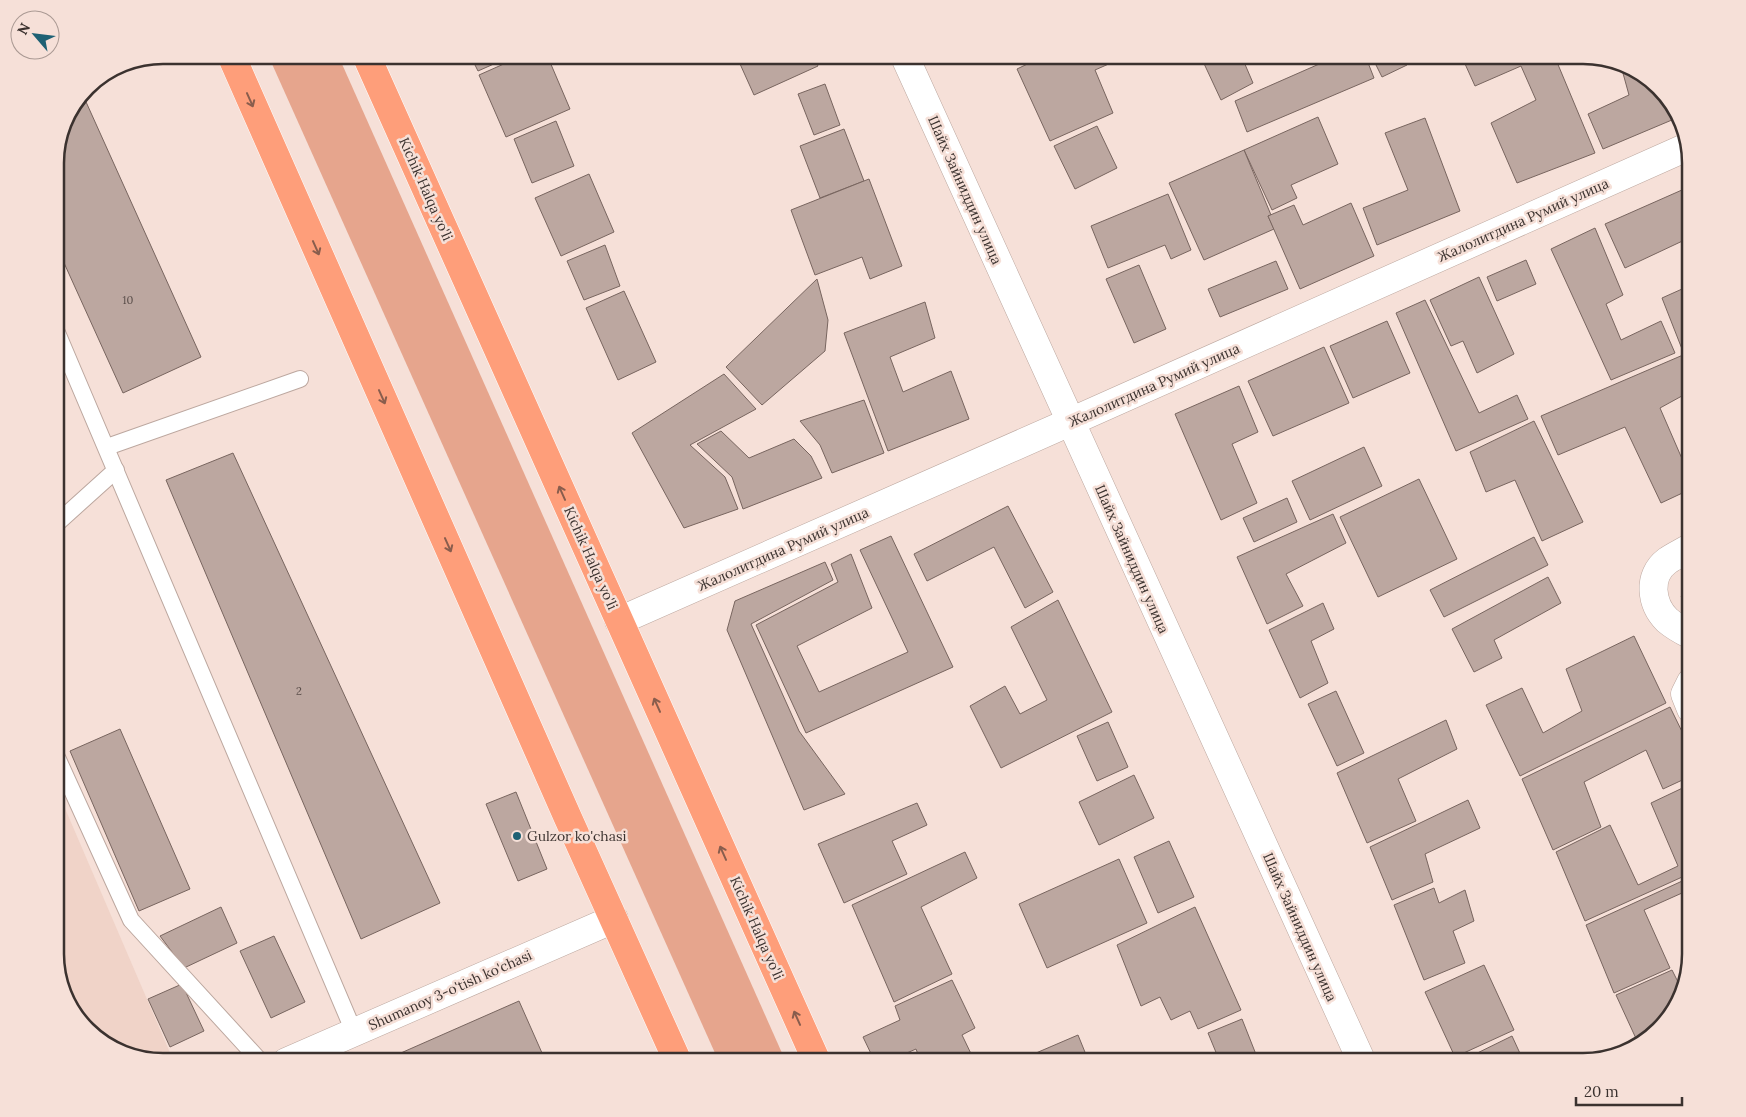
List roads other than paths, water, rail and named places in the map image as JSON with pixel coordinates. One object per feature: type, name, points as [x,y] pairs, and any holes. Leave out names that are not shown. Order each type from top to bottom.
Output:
[{"type":"highway","points":[[235,64],[674,1053]]},
{"type":"highway","name":"Kichik Halqa yo'li","points":[[370,64],[813,1053]]},
{"type":"street","name":"Шайх Зайниддин улица","points":[[908,64],[1358,1053]]},
{"type":"street","name":"Жалолитдина Румий улица","points":[[619,621],[1681,150]]},
{"type":"street","points":[[1682,552],[1666,562],[1657,572],[1653,585],[1654,600],[1660,612],[1668,621],[1682,630]]},
{"type":"street","name":"Shumanoy 3-o'tish ko'chasi","points":[[306,1053],[614,919]]},
{"type":"lane","points":[[64,349],[354,1032]]},
{"type":"lane","points":[[107,447],[300,379]]},
{"type":"lane","points":[[64,517],[116,470]]},
{"type":"lane","points":[[64,774],[131,920],[253,1053]]},
{"type":"place","name":"Gulzor ko'chasi","points":[[517,836]]}]
